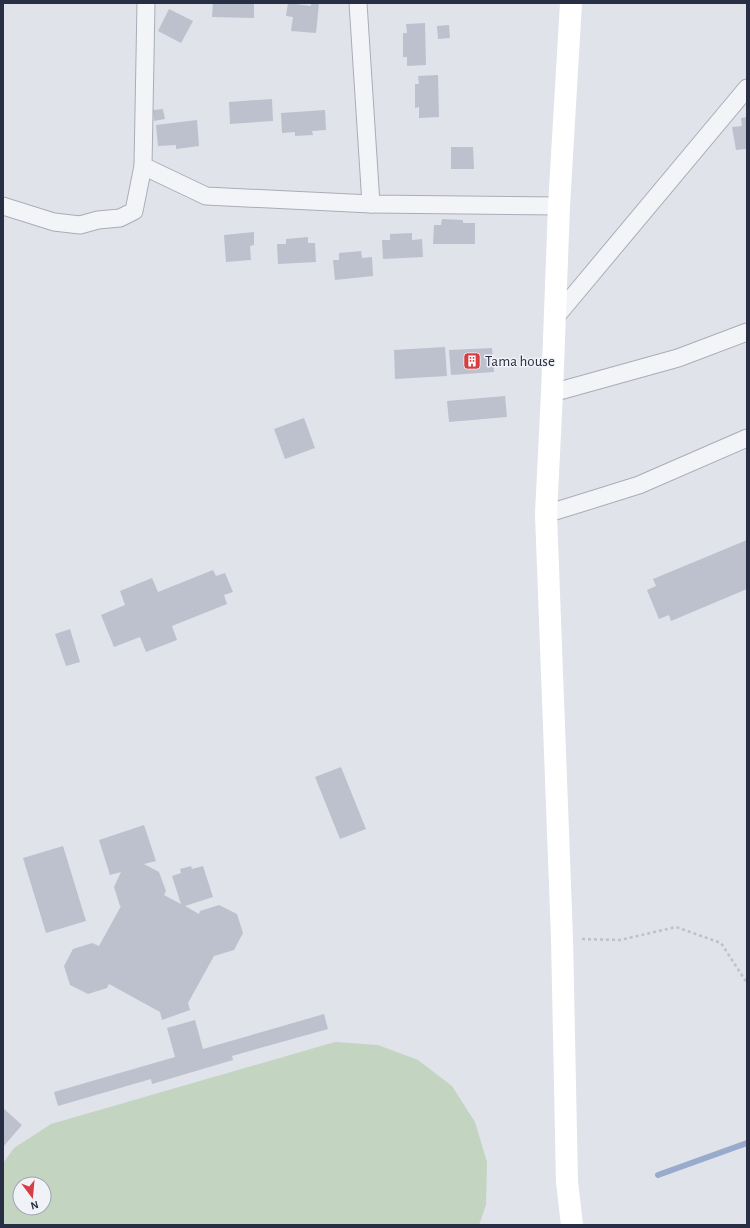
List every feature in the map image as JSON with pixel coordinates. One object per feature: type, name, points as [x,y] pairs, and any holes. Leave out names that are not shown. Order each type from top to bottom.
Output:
[{"type":"street","points":[[3,206],[54,222],[80,225],[98,220],[120,218],[134,211],[143,166],[146,3]]},
{"type":"street","points":[[358,3],[371,204]]},
{"type":"street","points":[[571,3],[559,206],[546,514],[562,938],[567,1182],[572,1225]]},
{"type":"street","points":[[554,319],[747,88]]},
{"type":"street","points":[[143,166],[206,196],[371,204],[559,206]]},
{"type":"street","points":[[552,393],[678,358],[747,332]]},
{"type":"street","points":[[546,514],[639,485],[747,438]]},
{"type":"path","points":[[562,938],[620,940],[676,927],[722,943],[747,984]]},
{"type":"green space","points":[[335,1042],[378,1045],[418,1060],[452,1086],[475,1122],[487,1162],[486,1205],[479,1225],[3,1225],[3,1163],[14,1148],[51,1124]]},
{"type":"building","points":[[213,3],[254,3],[254,18],[212,17]]},
{"type":"building","points":[[288,3],[311,6],[311,3],[319,3],[316,33],[291,31],[293,17],[286,16]]},
{"type":"building","points":[[169,9],[193,21],[181,43],[158,31]]},
{"type":"building","points":[[425,23],[426,65],[407,66],[407,57],[403,57],[403,33],[407,33],[406,24]]},
{"type":"building","points":[[449,25],[450,38],[438,39],[437,26]]},
{"type":"building","points":[[438,75],[439,117],[419,118],[419,107],[415,108],[415,84],[419,84],[418,76]]},
{"type":"building","points":[[272,99],[273,121],[230,124],[229,102]]},
{"type":"building","points":[[163,109],[165,119],[154,121],[153,110]]},
{"type":"building","points":[[325,110],[326,130],[312,131],[313,135],[295,136],[295,132],[282,133],[281,113]]},
{"type":"building","points":[[747,117],[746,152],[746,149],[736,150],[732,127],[742,126],[741,118]]},
{"type":"building","points":[[197,120],[199,146],[176,149],[176,145],[158,146],[156,125]]},
{"type":"building","points":[[451,147],[473,147],[474,169],[451,169]]},
{"type":"building","points":[[442,219],[463,220],[463,223],[475,223],[475,244],[433,244],[434,225],[441,225]]},
{"type":"building","points":[[254,232],[254,245],[250,246],[251,260],[226,262],[224,235]]},
{"type":"building","points":[[412,233],[412,240],[422,239],[423,257],[383,259],[382,240],[390,240],[390,234]]},
{"type":"building","points":[[308,237],[308,243],[315,243],[316,262],[278,264],[277,244],[286,244],[286,239]]},
{"type":"building","points":[[361,251],[362,258],[372,257],[373,276],[335,280],[333,260],[339,260],[339,253]]},
{"type":"building","points":[[445,347],[447,376],[395,379],[394,350]]},
{"type":"building","name":"Tama house","points":[[492,348],[494,372],[451,375],[449,350]]},
{"type":"building","points":[[505,396],[507,417],[449,422],[447,401]]},
{"type":"building","points":[[304,418],[315,448],[285,459],[274,429]]},
{"type":"building","points":[[747,540],[747,589],[671,621],[669,615],[659,619],[647,590],[656,586],[653,579]]},
{"type":"building","points":[[213,570],[216,576],[225,573],[233,592],[224,595],[227,604],[172,626],[177,640],[146,652],[140,637],[114,647],[101,615],[125,605],[120,591],[152,578],[158,592]]},
{"type":"building","points":[[70,629],[80,662],[66,666],[55,634]]},
{"type":"building","points":[[341,767],[366,829],[340,839],[315,777]]},
{"type":"building","points":[[144,825],[156,861],[144,864],[159,872],[166,891],[164,895],[181,904],[172,876],[181,873],[180,869],[191,866],[192,869],[203,866],[213,897],[185,906],[199,914],[200,911],[219,905],[237,914],[243,933],[234,950],[214,956],[188,1003],[190,1010],[162,1020],[160,1012],[109,984],[107,988],[88,994],[70,985],[64,966],[73,949],[92,943],[99,946],[121,906],[114,887],[121,872],[110,875],[99,840]]},
{"type":"building","points":[[63,846],[86,921],[46,933],[23,858]]},
{"type":"building","points":[[324,1014],[328,1029],[232,1056],[233,1060],[152,1084],[151,1079],[58,1106],[54,1092],[175,1057],[167,1028],[195,1020],[203,1049]]},
{"type":"building","points":[[3,1108],[22,1125],[3,1147]]},
{"type":"waterway","points":[[658,1175],[747,1143]]},
{"type":"place","name":"Tama house","points":[[472,361]]}]
